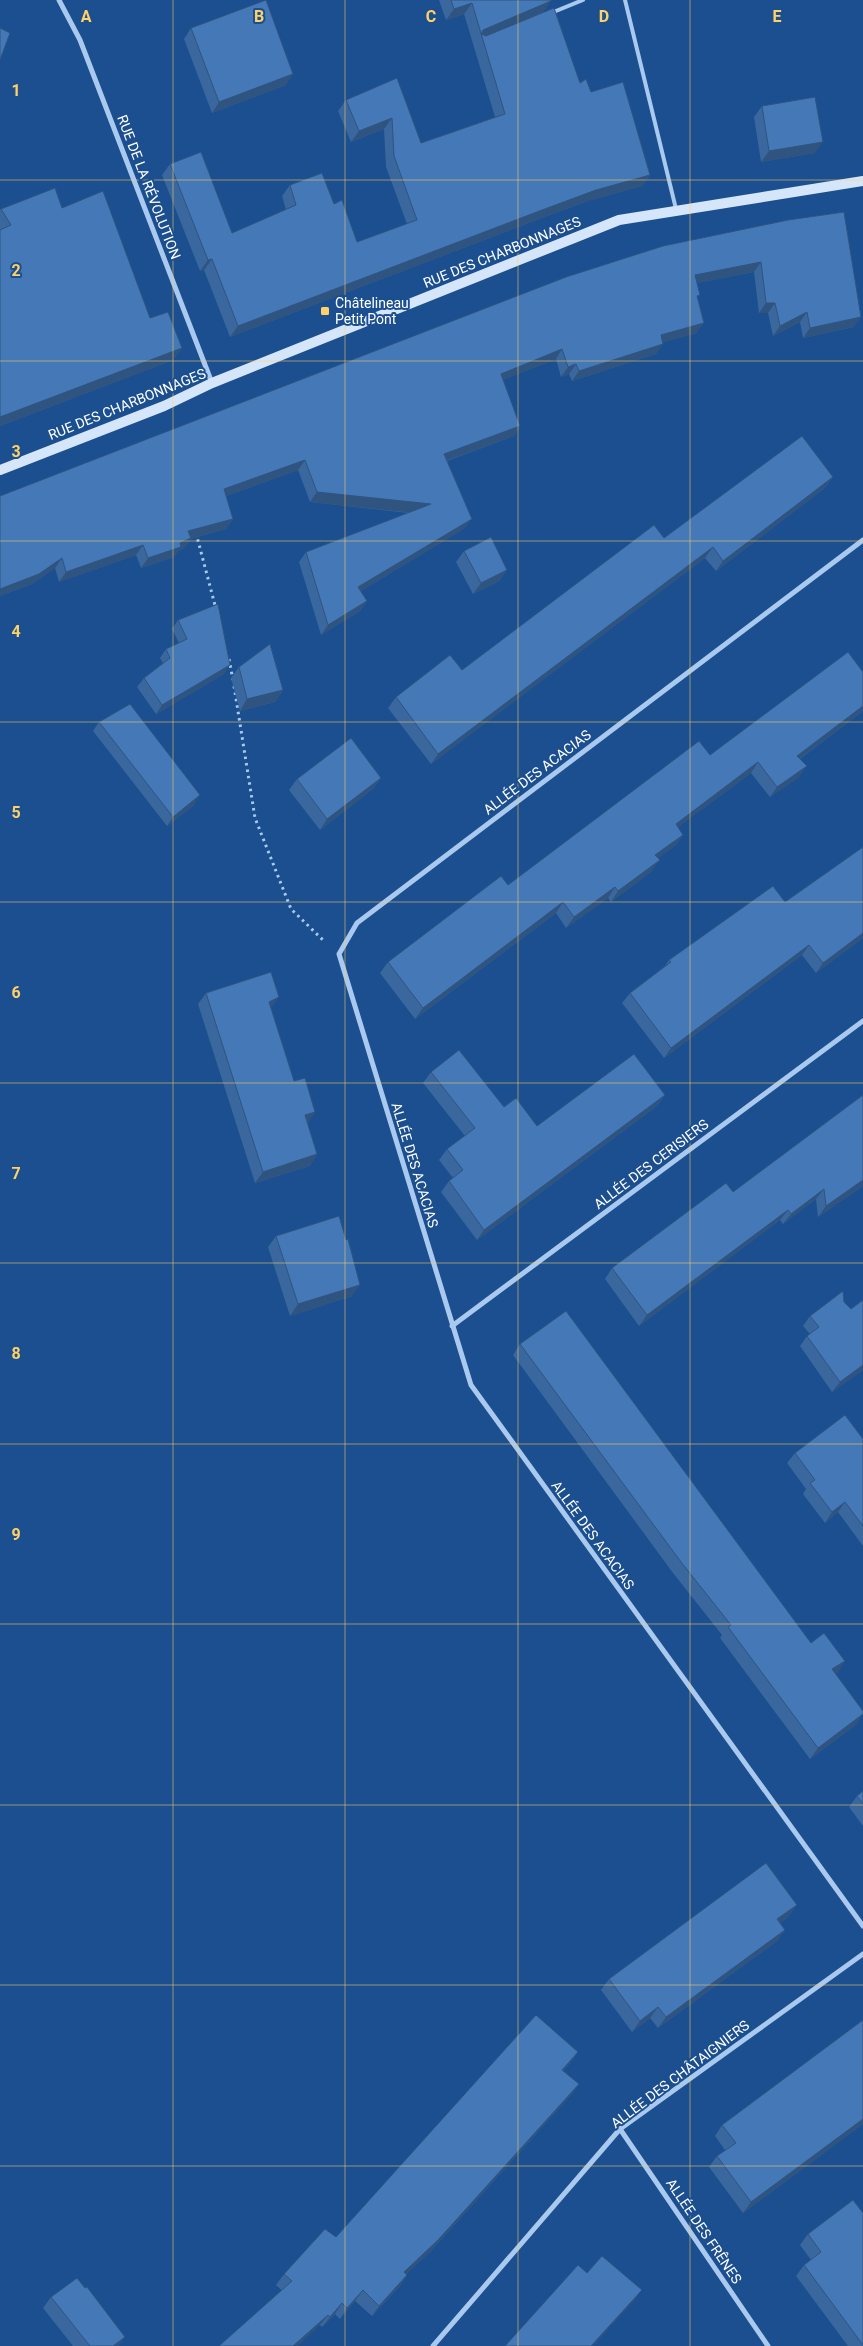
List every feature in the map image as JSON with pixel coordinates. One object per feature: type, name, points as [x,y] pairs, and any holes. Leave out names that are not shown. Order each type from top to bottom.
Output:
[{"type":"street","name":"RUE DE LA RÉVOLUTION","points":[[59,0],[80,40],[212,384]]},
{"type":"street","name":"RUE DES CHARBONNAGES","points":[[0,470],[164,406],[212,384],[619,220],[863,181]]},
{"type":"street","name":"ALLÉE DES ACACIAS","points":[[863,540],[357,923],[339,954],[470,1385],[863,1926]]},
{"type":"street","name":"ALLÉE DES CERISIERS","points":[[452,1326],[863,1021]]},
{"type":"street","name":"ALLÉE DES CHÂTAIGNIERS","points":[[433,2346],[620,2129],[863,1954]]},
{"type":"street","name":"ALLÉE DES FRÊNES","points":[[620,2129],[768,2346]]},
{"type":"lane","points":[[548,15],[583,0]]},
{"type":"lane","points":[[625,0],[676,211]]},
{"type":"path","points":[[196,532],[218,618]]},
{"type":"path","points":[[228,657],[254,818],[291,909],[339,954]]},
{"type":"building","points":[[266,0],[293,74],[219,102],[191,28]]},
{"type":"building","points":[[451,0],[551,1],[483,30],[481,34],[472,3],[454,9]]},
{"type":"building","points":[[554,8],[580,83],[586,79],[591,92],[623,82],[650,175],[596,190],[238,326],[212,259],[208,260],[170,164],[201,152],[232,233],[296,205],[290,185],[322,173],[334,204],[342,200],[357,242],[417,220],[394,156],[392,118],[359,131],[346,100],[397,78],[421,143],[505,114],[481,34],[486,36]]},
{"type":"building","points":[[0,28],[10,33],[0,60]]},
{"type":"building","points":[[815,97],[823,142],[769,151],[762,106]]},
{"type":"building","points":[[55,188],[62,208],[103,191],[150,318],[168,312],[182,348],[0,417],[0,230],[11,225],[1,209]]},
{"type":"building","points":[[844,212],[861,317],[810,328],[807,312],[780,326],[775,303],[766,303],[761,262],[695,275],[700,295],[697,296],[704,323],[661,335],[663,344],[579,371],[576,364],[568,367],[562,349],[501,374],[520,426],[444,454],[472,519],[358,587],[367,601],[328,625],[306,552],[431,504],[317,492],[305,460],[224,489],[233,519],[188,531],[191,538],[180,543],[181,547],[148,558],[143,545],[66,572],[62,558],[39,574],[0,589],[0,496],[566,277],[663,246],[788,220]]},
{"type":"building","points":[[802,436],[833,477],[723,561],[713,547],[438,754],[396,697],[450,655],[462,670],[654,525],[664,538]]},
{"type":"building","points":[[491,537],[507,570],[481,583],[464,551]]},
{"type":"building","points":[[218,604],[230,665],[162,705],[144,678],[170,658],[166,649],[187,639],[178,620]]},
{"type":"building","points":[[270,644],[283,690],[247,699],[239,667]]},
{"type":"building","points":[[848,652],[863,672],[863,706],[797,756],[807,766],[777,787],[758,762],[676,824],[683,835],[655,855],[660,860],[618,891],[615,887],[574,917],[563,902],[423,1008],[388,962],[501,876],[508,885],[699,741],[710,755]]},
{"type":"building","points":[[130,704],[200,795],[173,817],[99,722]]},
{"type":"building","points":[[351,738],[381,778],[327,819],[297,779]]},
{"type":"building","points":[[863,847],[863,933],[823,963],[809,945],[671,1048],[630,993],[671,962],[669,960],[773,886],[785,902]]},
{"type":"building","points":[[271,972],[279,997],[269,1002],[294,1081],[305,1078],[315,1112],[305,1115],[317,1154],[263,1172],[206,993]]},
{"type":"building","points":[[459,1050],[504,1107],[516,1098],[537,1126],[634,1054],[665,1095],[484,1230],[449,1181],[463,1170],[447,1149],[475,1128],[431,1072]]},
{"type":"building","points":[[863,1095],[863,1180],[826,1206],[824,1189],[791,1214],[788,1210],[647,1315],[612,1268],[726,1183],[733,1192]]},
{"type":"building","points":[[339,1216],[346,1240],[348,1239],[360,1285],[298,1304],[276,1236]]},
{"type":"building","points":[[843,1291],[844,1302],[851,1309],[863,1300],[863,1365],[840,1382],[807,1336],[819,1327],[810,1316]]},
{"type":"building","points":[[566,1311],[811,1643],[824,1633],[845,1661],[832,1669],[863,1711],[863,1714],[818,1748],[728,1627],[731,1625],[681,1562],[520,1344]]},
{"type":"building","points":[[845,1415],[863,1439],[863,1526],[845,1502],[832,1512],[810,1483],[815,1480],[795,1453]]},
{"type":"building","points":[[863,1791],[863,1804],[857,1796]]},
{"type":"building","points":[[766,1863],[797,1905],[777,1919],[785,1930],[666,2017],[658,2007],[640,2021],[609,1979]]},
{"type":"building","points":[[536,2015],[578,2052],[562,2070],[579,2084],[438,2240],[404,2272],[407,2275],[379,2306],[363,2290],[347,2308],[342,2303],[330,2317],[328,2315],[293,2346],[219,2346],[292,2281],[284,2274],[325,2229],[336,2237]]},
{"type":"building","points":[[863,2020],[863,2119],[751,2202],[717,2156],[736,2143],[722,2125]]},
{"type":"building","points":[[853,2200],[863,2213],[863,2345],[804,2265],[821,2252],[808,2234]]},
{"type":"building","points":[[602,2256],[642,2290],[591,2346],[505,2346],[578,2265],[587,2273]]},
{"type":"building","points":[[77,2278],[85,2288],[87,2287],[125,2337],[113,2346],[90,2346],[51,2297]]},
{"type":"place","name":"Châtelineau Petit Pont","points":[[325,311]]}]
